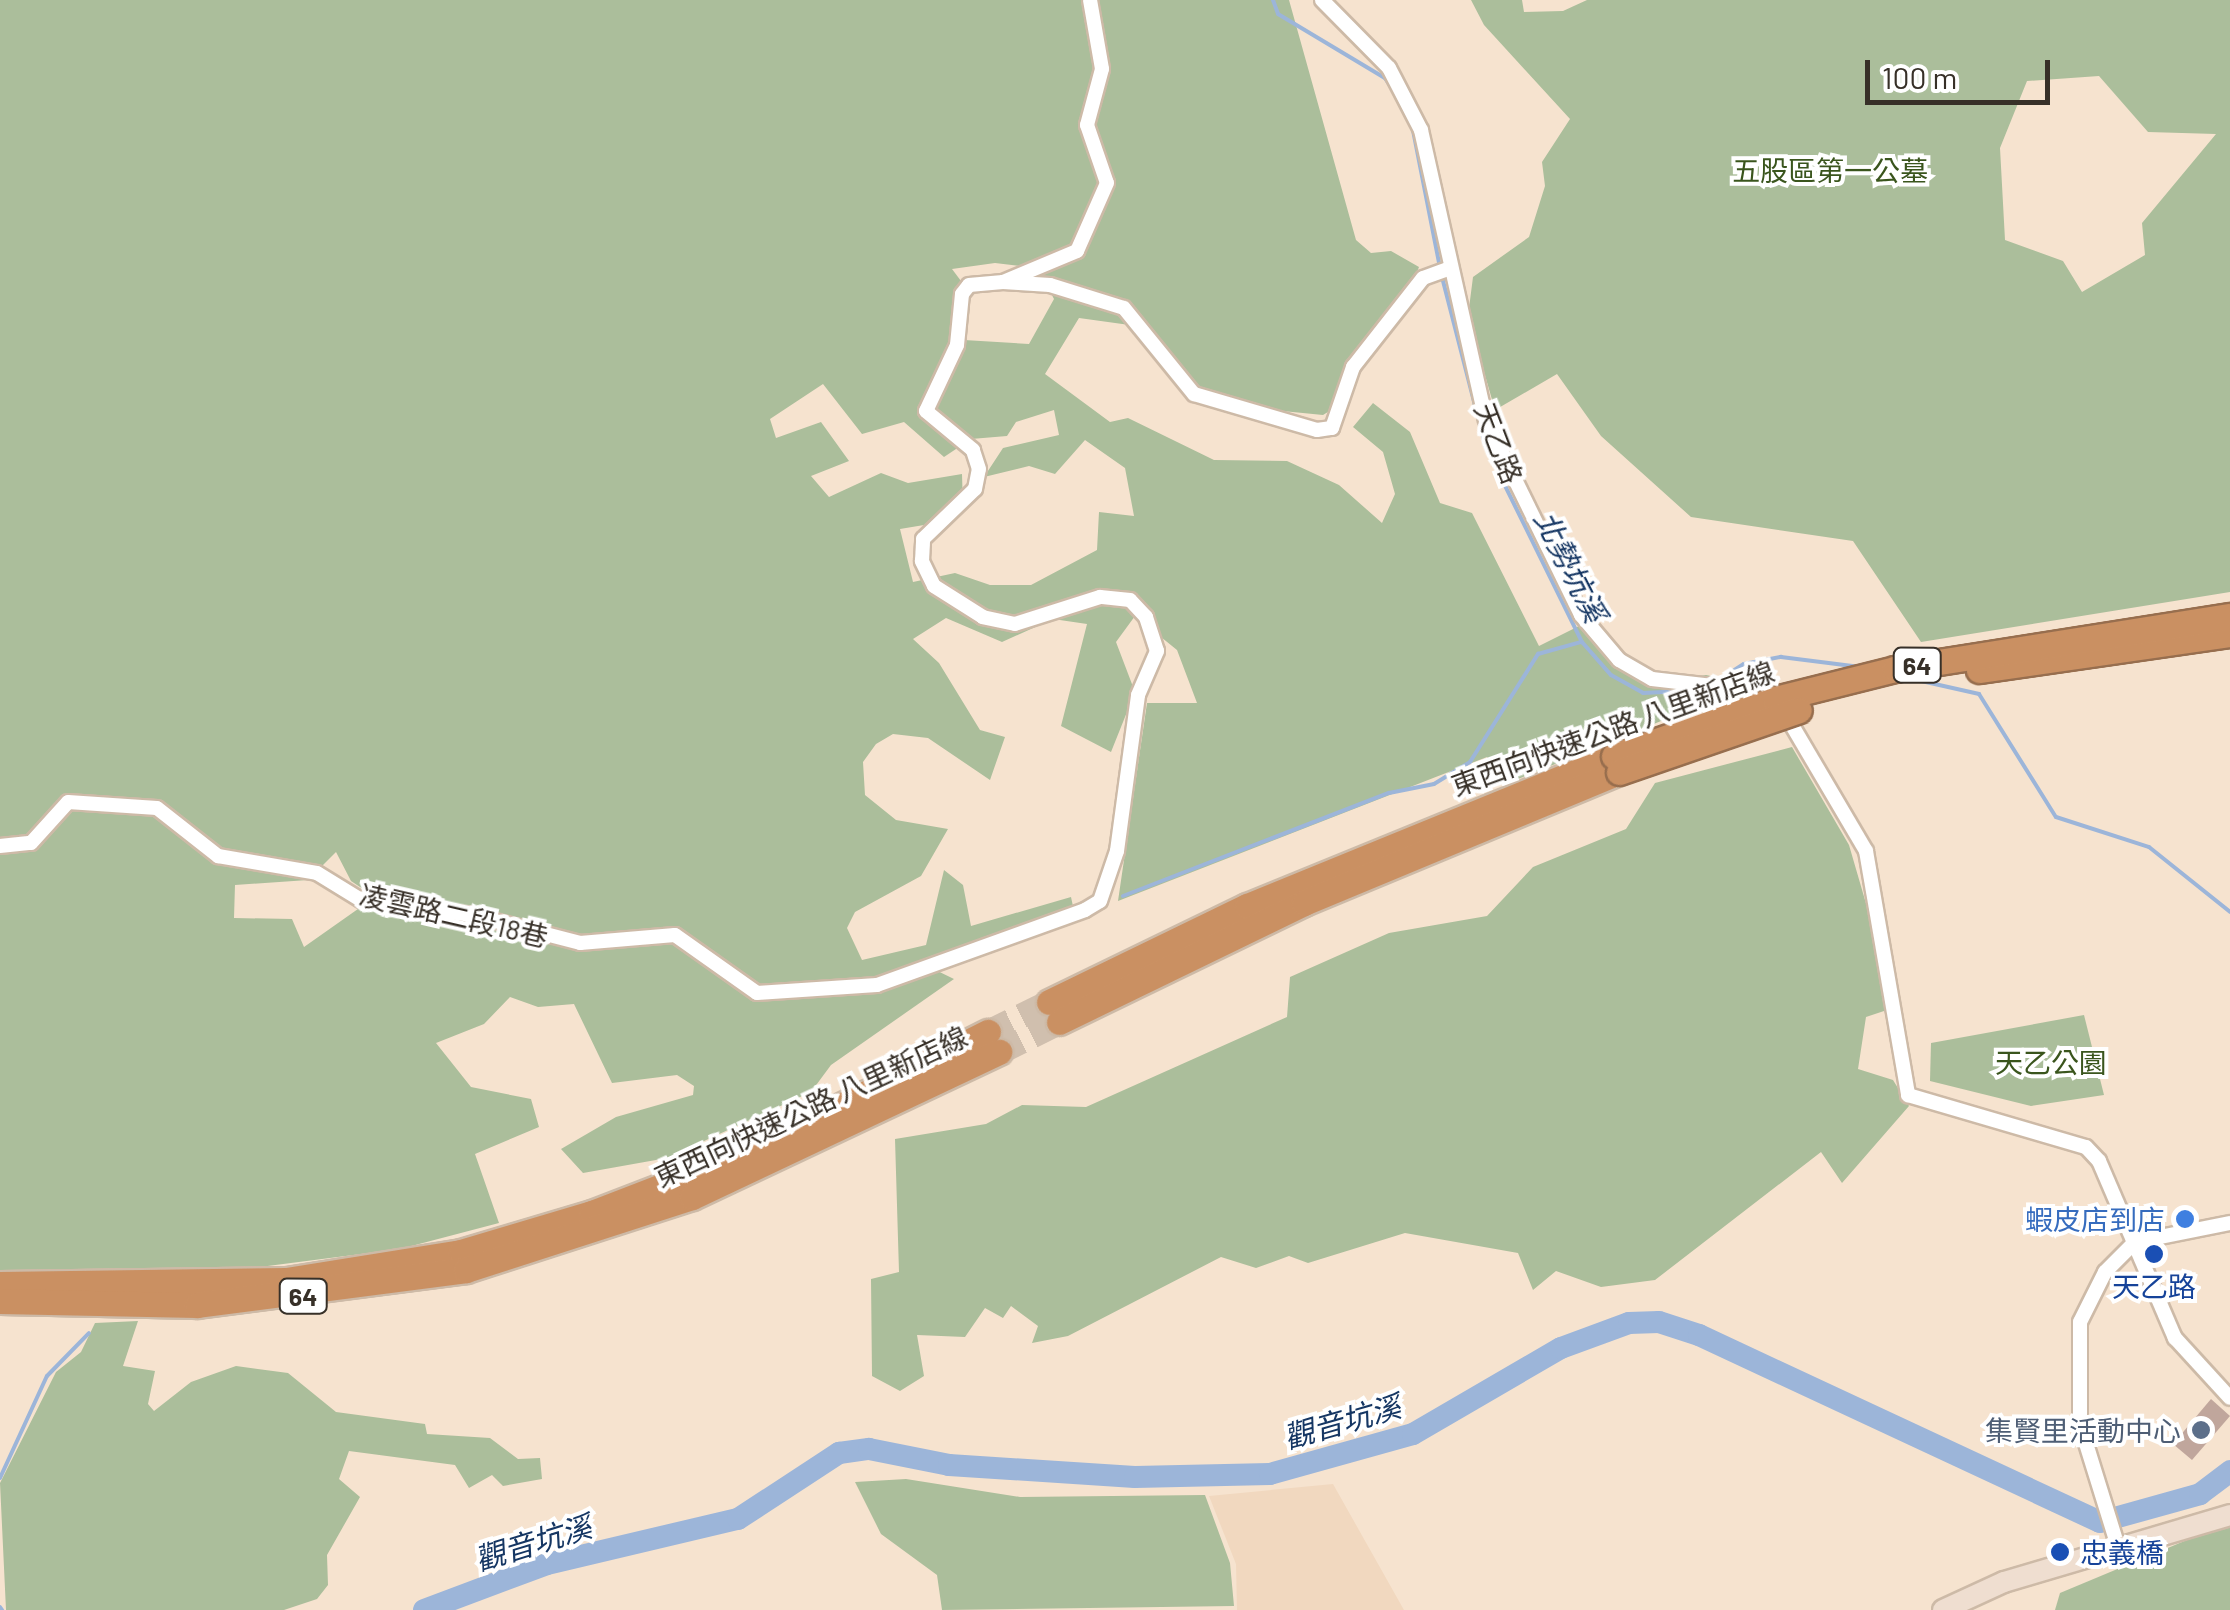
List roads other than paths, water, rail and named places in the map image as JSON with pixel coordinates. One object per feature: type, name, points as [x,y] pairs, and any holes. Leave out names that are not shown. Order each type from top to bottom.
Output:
[{"type":"highway","name":"東西向快速公路 八里新店線","points":[[1054,1012],[1247,906],[1616,764],[1861,677],[2230,616]]},
{"type":"highway","name":"東西向快速公路 八里新店線","points":[[1616,764],[1807,707],[1898,685],[2230,634]]},
{"type":"highway","name":"東西向快速公路 八里新店線","points":[[0,1301],[197,1305],[289,1297],[466,1270],[688,1188],[855,1114],[994,1042]]},
{"type":"highway","name":"東西向快速公路 八里新店線","points":[[0,1284],[286,1280],[462,1252],[595,1222]]},
{"type":"street","points":[[1004,282],[1077,251],[1106,183],[1087,125],[1102,68],[1090,0]]},
{"type":"street","name":"天乙路","points":[[1322,0],[1372,46],[1409,104],[1498,450],[1596,637],[1652,678],[1773,692],[1861,835],[1901,1019],[1908,1095],[2086,1148],[2135,1242],[2175,1338],[2230,1398]]},
{"type":"street","points":[[1004,282],[1050,285],[1124,308],[1194,394],[1317,430],[1332,428],[1353,366],[1422,278],[1450,268]]},
{"type":"street","name":"凌雲路二段18巷","points":[[0,846],[31,843],[68,802],[157,808],[218,856],[317,873],[361,900],[472,915],[580,943],[676,935],[757,992],[812,994],[877,986],[1085,910],[1100,900],[1116,851],[1138,695],[1157,651],[1146,617],[1130,600],[1100,597],[1015,624],[983,617],[934,586],[922,561],[924,539],[974,489],[979,469],[974,450],[926,411],[957,345],[962,294],[969,286],[1004,282]]},
{"type":"street","points":[[2117,1543],[2080,1424],[2080,1322],[2088,1298],[2135,1242],[2230,1223]]},
{"type":"street","points":[[1943,1610],[2004,1582],[2117,1543],[2230,1515]]},
{"type":"waterway","name":"北勢坑溪","points":[[1273,0],[1278,14],[1385,78],[1396,95]]},
{"type":"waterway","name":"北勢坑溪","points":[[1412,125],[1440,268]]},
{"type":"waterway","name":"北勢坑溪","points":[[1442,277],[1485,445],[1582,642],[1611,675],[1643,693],[1704,690]]},
{"type":"waterway","points":[[1123,896],[1389,793],[1434,784],[1470,762],[1538,654],[1581,642]]},
{"type":"waterway","name":"北勢坑溪","points":[[1716,682],[1744,664],[1781,657],[1860,667]]},
{"type":"waterway","name":"北勢坑溪","points":[[1908,678],[1979,694],[2056,817],[2149,847],[2230,912]]},
{"type":"waterway","name":"觀音坑溪","points":[[424,1610],[547,1564],[738,1519],[839,1453],[869,1449],[949,1465],[1135,1477],[1270,1474],[1413,1434],[1561,1348],[1629,1323],[1659,1322],[1699,1335],[2100,1522],[2200,1494],[2230,1471]]},
{"type":"waterway","points":[[0,1478],[47,1376],[89,1333]]},
{"type":"tunnel","points":[[988,1032],[1049,1002]]},
{"type":"tunnel","points":[[999,1052],[1059,1022]]},
{"type":"place","name":"蝦皮店到店","points":[[2185,1219]]},
{"type":"place","name":"天乙路","points":[[2154,1254]]},
{"type":"place","name":"集賢里活動中心","points":[[2201,1430]]},
{"type":"place","name":"忠義橋","points":[[2060,1552]]},
{"type":"park label","name":"五股區第一公墓","points":[[1830,170]]},
{"type":"park label","name":"天乙公園","points":[[2051,1062]]}]
